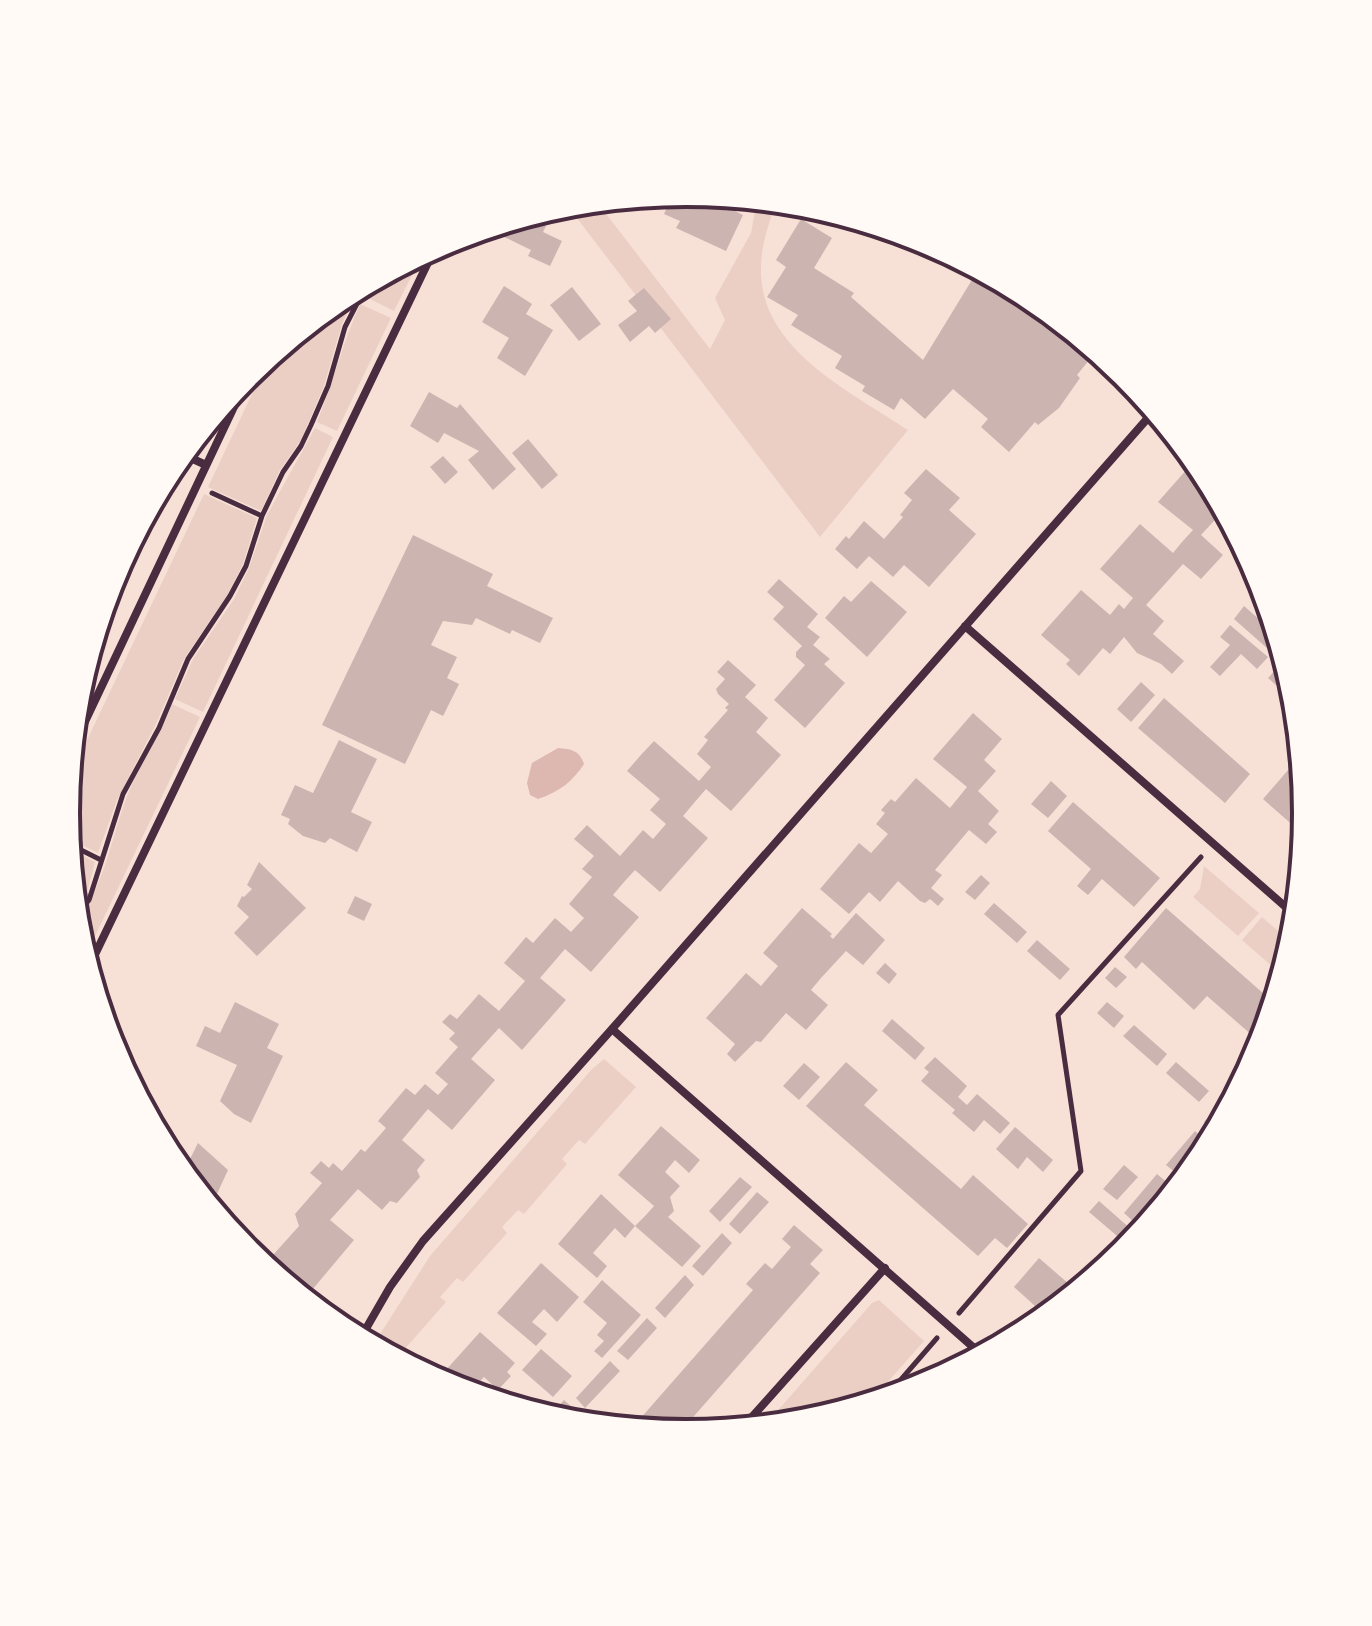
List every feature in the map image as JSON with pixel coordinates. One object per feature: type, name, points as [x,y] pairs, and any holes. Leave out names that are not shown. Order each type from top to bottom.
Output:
[{"type":"street","points":[[97,951],[427,265]]},
{"type":"street","points":[[89,714],[232,411]]},
{"type":"street","points":[[366,1328],[390,1287],[423,1241],[1147,419]]},
{"type":"street","points":[[194,459],[206,465]]},
{"type":"street","points":[[965,626],[1284,906]]},
{"type":"street","points":[[612,1029],[973,1347]]},
{"type":"street","points":[[754,1415],[885,1268]]},
{"type":"path","points":[[87,903],[123,794],[159,728],[188,659],[246,566],[262,516],[283,472],[301,446],[328,386],[345,327],[357,304]]},
{"type":"path","points":[[197,485],[262,516]]},
{"type":"path","points":[[901,1379],[1081,1171],[1058,1015],[1213,844]]},
{"type":"path","points":[[81,850],[101,860]]},
{"type":"shaded area","points":[[755,211],[773,213],[761,259],[764,297],[775,322],[792,345],[836,383],[908,430],[820,537],[577,217],[605,212],[710,349],[725,320],[715,298],[751,233]]},
{"type":"shaded area","points":[[414,271],[394,311],[367,298]]},
{"type":"shaded area","points":[[360,304],[391,318],[337,431],[317,422]]},
{"type":"shaded area","points":[[349,309],[324,386],[301,440],[280,470],[261,511],[208,487],[256,385],[286,357]]},
{"type":"shaded area","points":[[315,428],[333,437],[203,712],[175,699],[193,659],[234,599],[249,568],[267,515]]},
{"type":"shaded area","points":[[204,494],[257,518],[243,564],[228,594],[184,659],[156,724],[117,800],[98,853],[81,845],[84,747]]},
{"type":"shaded area","points":[[172,704],[200,717],[94,939],[88,906],[133,783]]},
{"type":"shaded area","points":[[558,748],[574,751],[584,764],[564,786],[538,799],[530,795],[527,783],[532,763]]},
{"type":"shaded area","points":[[81,855],[95,862],[86,897]]},
{"type":"shaded area","points":[[1204,866],[1259,913],[1238,936],[1193,897],[1200,889]]},
{"type":"shaded area","points":[[1262,917],[1280,932],[1272,966],[1242,940]]},
{"type":"shaded area","points":[[604,1059],[636,1087],[585,1144],[579,1140],[562,1159],[567,1164],[524,1214],[518,1210],[502,1227],[507,1233],[463,1282],[457,1278],[440,1297],[446,1302],[404,1350],[379,1336],[430,1256]]},
{"type":"shaded area","points":[[879,1300],[924,1341],[884,1386],[776,1412],[872,1303]]},
{"type":"building","points":[[667,207],[686,207],[729,208],[743,215],[726,251],[676,228],[680,221],[664,214]]},
{"type":"building","points":[[801,219],[832,238],[814,268],[854,293],[851,297],[923,360],[972,279],[1023,309],[1089,360],[1059,408],[1038,425],[1035,422],[1009,452],[981,427],[988,419],[953,389],[925,419],[901,398],[894,410],[862,391],[865,386],[835,368],[842,356],[791,325],[798,315],[767,297],[786,267],[776,260]]},
{"type":"building","points":[[543,225],[546,226],[543,232],[562,241],[550,266],[528,256],[531,250],[502,236]]},
{"type":"building","points":[[504,286],[532,304],[526,314],[553,330],[525,376],[497,358],[509,338],[482,322]]},
{"type":"building","points":[[572,287],[601,324],[579,341],[550,305]]},
{"type":"building","points":[[644,288],[671,319],[655,333],[649,326],[630,342],[618,325],[637,311],[628,301]]},
{"type":"building","points":[[429,392],[457,408],[460,404],[516,469],[493,490],[468,460],[479,451],[444,433],[438,443],[410,426]]},
{"type":"building","points":[[528,439],[558,475],[542,489],[512,453]]},
{"type":"building","points":[[443,456],[458,472],[445,484],[430,467]]},
{"type":"building","points":[[926,469],[960,498],[949,510],[976,534],[929,587],[904,565],[893,577],[869,556],[857,569],[835,549],[846,536],[849,539],[864,521],[884,539],[903,517],[900,515],[912,500],[904,493]]},
{"type":"building","points":[[1186,470],[1216,519],[1201,535],[1223,555],[1201,579],[1183,564],[1146,605],[1164,621],[1153,634],[1184,661],[1172,674],[1161,664],[1137,653],[1124,637],[1110,654],[1103,648],[1079,676],[1066,664],[1070,660],[1041,635],[1081,590],[1110,615],[1119,604],[1124,609],[1133,598],[1100,569],[1140,524],[1173,553],[1193,530],[1158,502]]},
{"type":"building","points":[[413,535],[493,574],[487,586],[553,618],[540,643],[512,630],[510,634],[476,618],[472,625],[443,621],[431,645],[457,657],[447,678],[459,684],[443,716],[431,710],[405,764],[322,725]]},
{"type":"building","points":[[779,579],[818,614],[807,627],[820,637],[813,645],[830,659],[824,664],[845,683],[805,728],[774,700],[805,665],[796,657],[802,646],[773,619],[784,607],[767,592]]},
{"type":"building","points":[[871,581],[907,612],[867,657],[825,618],[844,596],[851,602]]},
{"type":"building","points":[[1244,606],[1261,621],[1269,650],[1234,619]]},
{"type":"building","points":[[1230,625],[1268,657],[1257,669],[1241,654],[1220,676],[1210,667],[1230,645],[1220,637]]},
{"type":"building","points":[[728,660],[756,685],[745,697],[768,718],[756,732],[781,755],[731,811],[706,789],[683,816],[708,838],[660,892],[635,870],[624,882],[613,895],[639,917],[591,972],[565,949],[540,978],[566,1000],[522,1050],[499,1028],[471,1059],[495,1080],[452,1130],[428,1109],[402,1140],[425,1160],[417,1170],[420,1177],[397,1203],[390,1201],[382,1210],[358,1189],[330,1220],[354,1240],[312,1290],[265,1249],[273,1255],[299,1226],[295,1214],[322,1183],[310,1173],[321,1161],[329,1168],[333,1163],[342,1171],[361,1149],[365,1152],[386,1128],[378,1121],[406,1088],[415,1095],[425,1084],[438,1095],[448,1084],[435,1073],[458,1047],[449,1039],[455,1033],[442,1022],[450,1014],[457,1019],[479,994],[499,1011],[525,981],[504,963],[526,937],[533,943],[555,918],[571,932],[584,918],[569,904],[592,877],[582,869],[594,856],[574,839],[587,825],[620,856],[643,830],[653,839],[666,824],[650,810],[660,799],[627,771],[654,741],[699,781],[711,767],[697,754],[708,740],[704,737],[728,710],[725,708],[729,704],[716,689],[725,679],[717,672]]},
{"type":"building","points":[[1274,671],[1278,687],[1268,678]]},
{"type":"building","points":[[1141,682],[1155,695],[1131,722],[1117,709]]},
{"type":"building","points":[[1164,698],[1250,774],[1225,803],[1138,728]]},
{"type":"building","points":[[973,713],[1002,739],[984,760],[996,771],[978,791],[999,811],[988,824],[997,832],[986,844],[969,830],[935,870],[942,875],[931,888],[944,899],[938,906],[930,899],[925,903],[920,901],[898,881],[880,902],[869,892],[849,914],[820,889],[859,843],[871,853],[888,834],[876,824],[885,813],[881,810],[891,799],[895,802],[916,778],[950,808],[967,787],[933,759]]},
{"type":"building","points":[[339,740],[377,759],[351,812],[372,822],[357,852],[330,838],[325,843],[303,836],[288,824],[290,819],[281,815],[295,785],[313,793]]},
{"type":"building","points":[[1288,770],[1291,773],[1292,824],[1263,799]]},
{"type":"building","points":[[1051,781],[1067,796],[1048,818],[1031,804]]},
{"type":"building","points":[[1073,802],[1160,878],[1134,907],[1102,879],[1088,895],[1077,886],[1091,869],[1048,831]]},
{"type":"building","points":[[259,862],[306,908],[257,956],[234,933],[249,917],[237,906],[242,896],[252,889],[247,885]]},
{"type":"building","points":[[981,875],[990,883],[975,900],[965,892]]},
{"type":"building","points":[[355,896],[372,904],[364,921],[347,913]]},
{"type":"building","points":[[994,903],[1027,932],[1017,943],[984,914]]},
{"type":"building","points":[[802,908],[832,934],[833,939],[856,913],[885,940],[863,965],[846,951],[821,978],[811,990],[828,1005],[806,1030],[786,1013],[761,1042],[756,1041],[735,1062],[727,1054],[735,1044],[706,1018],[746,973],[761,986],[778,966],[763,953]]},
{"type":"building","points":[[1166,908],[1264,994],[1250,1034],[1207,996],[1194,1010],[1142,962],[1136,969],[1124,957]]},
{"type":"building","points":[[1037,940],[1070,969],[1060,980],[1027,951]]},
{"type":"building","points":[[885,963],[897,974],[889,984],[876,973]]},
{"type":"building","points":[[1115,967],[1127,977],[1116,988],[1105,978]]},
{"type":"building","points":[[235,1002],[279,1024],[267,1048],[283,1056],[251,1123],[234,1114],[220,1101],[237,1065],[196,1046],[205,1026],[220,1033]]},
{"type":"building","points":[[1107,1002],[1124,1016],[1114,1028],[1097,1013]]},
{"type":"building","points":[[892,1019],[925,1048],[915,1060],[882,1031]]},
{"type":"building","points":[[1134,1025],[1167,1054],[1157,1066],[1123,1036]]},
{"type":"building","points":[[935,1057],[967,1086],[958,1097],[967,1105],[977,1094],[1010,1123],[1000,1134],[984,1120],[974,1132],[952,1113],[955,1110],[921,1081],[929,1072],[924,1068]]},
{"type":"building","points":[[846,1062],[878,1090],[864,1105],[961,1189],[973,1175],[1028,1224],[1007,1248],[995,1238],[978,1256],[806,1106]]},
{"type":"building","points":[[1176,1062],[1209,1091],[1199,1102],[1166,1073]]},
{"type":"building","points":[[804,1063],[820,1077],[799,1100],[783,1086]]},
{"type":"building","points":[[661,1126],[700,1160],[689,1173],[675,1160],[665,1172],[680,1186],[670,1197],[674,1211],[668,1217],[701,1246],[682,1267],[635,1226],[654,1206],[618,1175]]},
{"type":"building","points":[[1015,1127],[1053,1160],[1043,1172],[1027,1157],[1018,1169],[996,1149]]},
{"type":"building","points":[[1195,1131],[1199,1135],[1174,1172],[1166,1165]]},
{"type":"building","points":[[198,1143],[228,1170],[216,1196],[205,1182],[189,1160]]},
{"type":"building","points":[[1124,1165],[1138,1177],[1117,1200],[1103,1189]]},
{"type":"building","points":[[1157,1174],[1167,1182],[1134,1222],[1124,1213]]},
{"type":"building","points":[[740,1177],[752,1187],[720,1222],[709,1211]]},
{"type":"building","points":[[757,1192],[769,1202],[740,1234],[729,1224]]},
{"type":"building","points":[[601,1194],[635,1226],[625,1238],[615,1228],[593,1253],[607,1266],[597,1278],[558,1244]]},
{"type":"building","points":[[1099,1201],[1129,1227],[1119,1238],[1089,1212]]},
{"type":"building","points":[[794,1225],[823,1250],[810,1264],[820,1273],[692,1419],[641,1418],[753,1290],[746,1284],[765,1263],[772,1269],[791,1247],[782,1239]]},
{"type":"building","points":[[722,1233],[732,1243],[703,1276],[692,1266]]},
{"type":"building","points":[[1039,1258],[1068,1283],[1036,1307],[1014,1287]]},
{"type":"building","points":[[541,1263],[579,1297],[557,1322],[544,1309],[532,1322],[547,1334],[536,1346],[497,1313]]},
{"type":"building","points":[[685,1275],[694,1285],[665,1318],[655,1308]]},
{"type":"building","points":[[602,1280],[641,1315],[602,1358],[594,1351],[604,1341],[597,1335],[607,1323],[583,1302]]},
{"type":"building","points":[[647,1318],[657,1328],[628,1360],[617,1351]]},
{"type":"building","points":[[480,1332],[515,1363],[507,1372],[511,1376],[499,1389],[484,1377],[479,1382],[446,1370]]},
{"type":"building","points":[[541,1349],[572,1376],[553,1397],[522,1370]]},
{"type":"building","points":[[610,1361],[620,1371],[585,1408],[576,1398]]},
{"type":"building","points":[[564,1400],[573,1408],[568,1407],[560,1405]]}]
